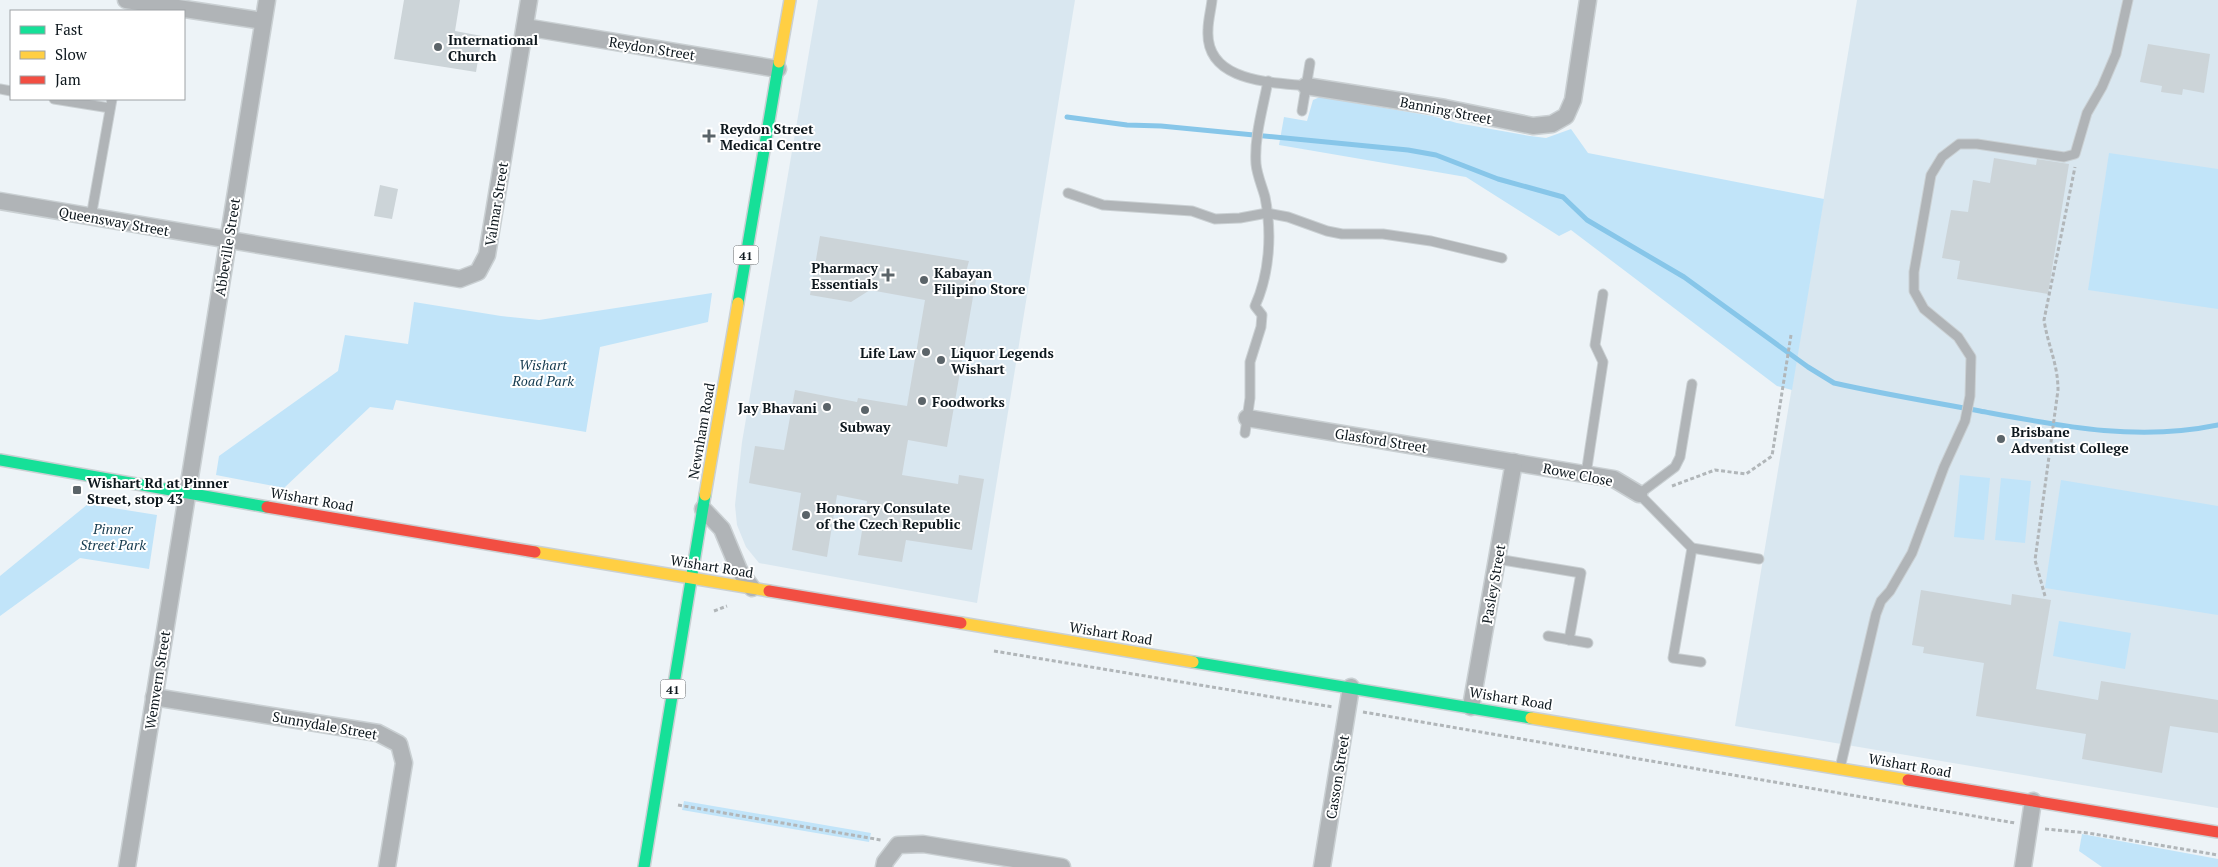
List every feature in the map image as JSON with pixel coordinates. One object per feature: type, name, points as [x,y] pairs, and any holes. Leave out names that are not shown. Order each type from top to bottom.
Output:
[{"type":"street","points":[[128,0],[263,22]]},
{"type":"street","name":"Abbeville Street","points":[[187,494],[267,0]]},
{"type":"street","name":"Valmar Street","points":[[228,241],[460,279],[478,272],[487,255],[530,0]]},
{"type":"street","name":"Newnham Road","points":[[644,867],[691,578],[790,0]]},
{"type":"street","name":"Banning Street","points":[[1306,86],[1445,108],[1533,126],[1552,124],[1566,116],[1573,100],[1588,0]]},
{"type":"street","name":"Reydon Street","points":[[525,27],[778,69]]},
{"type":"street","name":"Queensway Street","points":[[0,201],[228,241]]},
{"type":"street","name":"Glasford Street","points":[[1246,426],[1514,462]]},
{"type":"street","name":"Wishart Road","points":[[0,460],[187,494],[2218,832]]},
{"type":"street","name":"Rowe Close","points":[[1514,462],[1614,479],[1639,494]]},
{"type":"street","name":"Pasley Street","points":[[1471,707],[1514,462]]},
{"type":"street","name":"Wemvern Street","points":[[127,867],[187,494]]},
{"type":"street","points":[[703,509],[722,529],[739,570],[752,588]]},
{"type":"street","name":"Casson Street","points":[[1322,867],[1351,687]]},
{"type":"street","name":"Sunnydale Street","points":[[154,697],[378,732],[399,744],[404,762],[387,867]]},
{"type":"street","points":[[2022,867],[2033,801]]},
{"type":"street","points":[[884,867],[885,862],[898,845],[923,844],[1062,867]]},
{"type":"lane","points":[[1212,0],[1207,32],[1212,52],[1230,71],[1247,78],[1306,86]]},
{"type":"lane","points":[[1840,768],[1876,614],[1881,601],[1890,591],[1912,554],[1944,467],[1965,421],[1970,396],[1971,357],[1958,337],[1924,309],[1914,291],[1914,272],[1931,175],[1942,157],[1959,144],[1977,144],[2064,157],[2075,154],[2087,113],[2102,87],[2116,54],[2128,0]]},
{"type":"lane","points":[[1302,111],[1310,63]]},
{"type":"lane","points":[[1246,426],[1250,398],[1250,362],[1261,327],[1262,315],[1255,306],[1261,293],[1270,242],[1265,198],[1256,166],[1256,150],[1268,81]]},
{"type":"lane","points":[[60,100],[110,108]]},
{"type":"lane","points":[[92,217],[112,100]]},
{"type":"lane","points":[[1068,193],[1104,205],[1192,211],[1215,219],[1240,218],[1267,213],[1288,217],[1327,231],[1342,234],[1383,234],[1431,241],[1502,258]]},
{"type":"lane","points":[[1586,474],[1603,362],[1595,345],[1603,294]]},
{"type":"lane","points":[[1692,384],[1680,457],[1675,467],[1639,494],[1692,548],[1759,559]]},
{"type":"lane","points":[[1692,548],[1673,658],[1701,662]]},
{"type":"lane","points":[[1497,558],[1581,573],[1569,640]]},
{"type":"lane","points":[[1548,636],[1588,643]]},
{"type":"path","points":[[2046,596],[2035,560],[2058,390],[2058,372],[2046,338],[2044,320],[2075,166],[2075,154]]},
{"type":"path","points":[[1670,487],[1715,470],[1746,474],[1772,456],[1791,335]]},
{"type":"path","points":[[714,611],[725,605],[735,607]]},
{"type":"path","points":[[990,650],[1333,707]]},
{"type":"path","points":[[1363,712],[2018,823]]},
{"type":"path","points":[[678,805],[874,838],[898,845]]},
{"type":"path","points":[[2043,829],[2088,833],[2218,854]]},
{"type":"shaded area","points":[[818,0],[1075,0],[977,603],[759,563],[746,547],[737,525],[735,505],[742,442]]},
{"type":"shaded area","name":"Brisbane Adventist College","points":[[1857,0],[2218,0],[2218,808],[1735,726]]},
{"type":"green space","points":[[1320,97],[1432,116],[1457,123],[1530,136],[1546,138],[1571,129],[1588,153],[1824,199],[1792,390],[1777,386],[1571,230],[1559,236],[1466,177],[1279,145],[1284,117],[1307,121],[1313,100]]},
{"type":"green space","points":[[2109,153],[2218,169],[2218,309],[2088,290]]},
{"type":"green space","name":"Wishart Road Park","points":[[712,293],[708,322],[600,347],[586,432],[396,400],[393,410],[370,407],[284,488],[216,475],[219,456],[338,371],[345,335],[408,344],[414,302],[539,320]]},
{"type":"green space","points":[[1960,475],[1990,478],[1984,540],[1954,537]]},
{"type":"green space","points":[[2001,478],[2031,481],[2025,543],[1995,540]]},
{"type":"green space","points":[[2061,480],[2218,506],[2218,615],[2045,588]]},
{"type":"green space","name":"Pinner Street Park","points":[[88,504],[157,515],[149,569],[80,558],[0,616],[0,576]]},
{"type":"green space","points":[[2059,621],[2131,633],[2125,669],[2053,656]]},
{"type":"green space","points":[[684,801],[871,833],[869,842],[682,810]]},
{"type":"green space","points":[[2082,834],[2218,859],[2218,867],[2102,867],[2079,851]]},
{"type":"building","name":"International Church","points":[[404,0],[460,0],[455,31],[482,36],[476,72],[394,59]]},
{"type":"building","points":[[2148,44],[2210,54],[2204,93],[2183,89],[2182,95],[2161,92],[2162,86],[2140,82]]},
{"type":"building","points":[[1994,158],[2036,165],[2037,159],[2069,164],[2048,294],[1957,279],[1960,261],[1942,258],[1951,210],[1968,212],[1973,180],[1990,183]]},
{"type":"building","points":[[380,185],[398,189],[392,219],[374,216]]},
{"type":"building","points":[[820,236],[969,261],[966,272],[977,274],[947,447],[908,440],[902,475],[958,484],[959,475],[984,479],[972,550],[906,540],[902,562],[858,555],[867,501],[837,495],[827,557],[792,550],[801,493],[749,483],[755,446],[784,450],[795,390],[857,402],[858,398],[907,406],[925,300],[870,290],[851,302],[810,295]]},
{"type":"building","points":[[1921,590],[2011,605],[2012,594],[2051,600],[2036,689],[2098,700],[2101,681],[2218,700],[2218,733],[2170,726],[2162,773],[2082,759],[2086,734],[1976,716],[1984,663],[1923,653],[1924,647],[1912,645]]},
{"type":"waterway","points":[[1067,117],[1127,125],[1161,126],[1408,150],[1436,155],[1498,179],[1563,197],[1587,220],[1684,277],[1808,367],[1834,383],[2069,427],[2128,432],[2158,432],[2218,425]]},
{"type":"traffic: fast","points":[[738,303],[779,62]]},
{"type":"traffic: fast","points":[[0,460],[267,507]]},
{"type":"traffic: fast","points":[[644,867],[705,495]]},
{"type":"traffic: fast","points":[[1193,662],[1531,718]]},
{"type":"traffic: slow","points":[[779,62],[790,0]]},
{"type":"traffic: slow","points":[[705,495],[738,303]]},
{"type":"traffic: slow","points":[[535,552],[769,591]]},
{"type":"traffic: slow","points":[[961,623],[1193,662]]},
{"type":"traffic: slow","points":[[1531,718],[1908,780]]},
{"type":"traffic: jam","points":[[267,507],[535,552]]},
{"type":"traffic: jam","points":[[769,591],[961,623]]},
{"type":"traffic: jam","points":[[1908,780],[2218,832]]},
{"type":"place","name":"International Church","points":[[438,47]]},
{"type":"place","name":"Reydon Street Medical Centre","points":[[709,136]]},
{"type":"place","name":"Pharmacy Essentials","points":[[888,275]]},
{"type":"place","name":"Kabayan Filipino Store","points":[[924,280]]},
{"type":"place","name":"Life Law","points":[[926,352]]},
{"type":"place","name":"Liquor Legends Wishart","points":[[941,360]]},
{"type":"place","name":"Foodworks","points":[[922,401]]},
{"type":"place","name":"Jay Bhavani","points":[[827,407]]},
{"type":"place","name":"Subway","points":[[865,410]]},
{"type":"place","name":"Brisbane Adventist College","points":[[2001,439]]},
{"type":"place","name":"Wishart Rd at Pinner Street, stop 43","points":[[77,490]]},
{"type":"place","name":"Honorary Consulate of the Czech Republic","points":[[806,515]]}]
